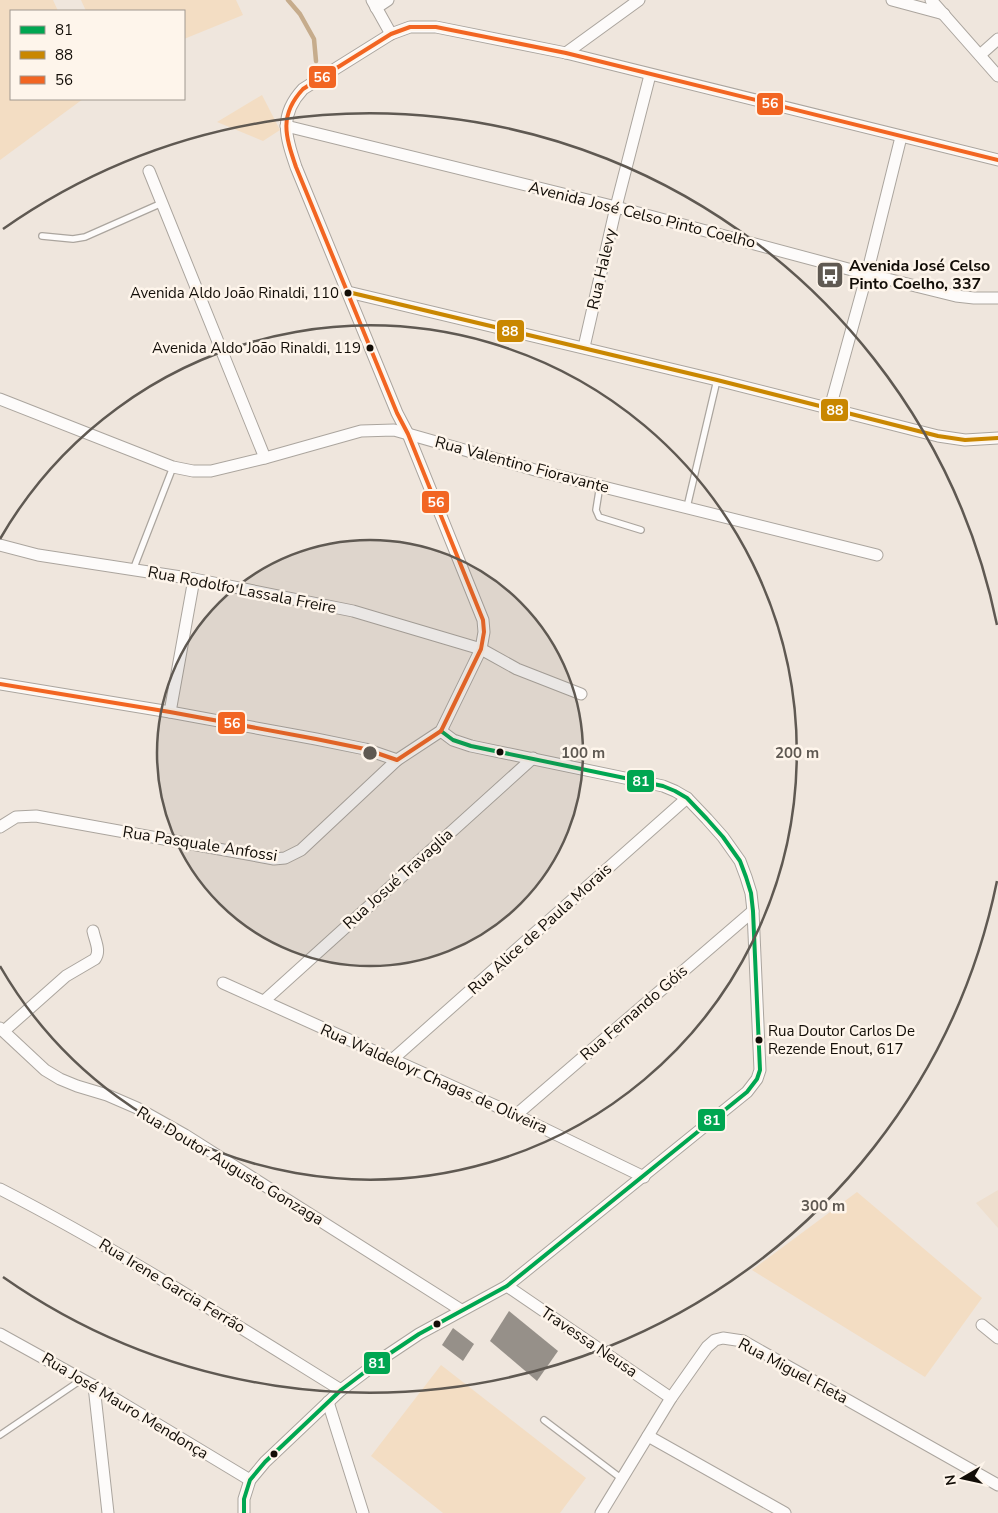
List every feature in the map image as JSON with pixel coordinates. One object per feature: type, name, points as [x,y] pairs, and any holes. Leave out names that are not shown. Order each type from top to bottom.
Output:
[{"type":"street","points":[[388,0],[374,4],[391,34]]},
{"type":"street","points":[[566,54],[639,0]]},
{"type":"street","points":[[892,0],[944,14]]},
{"type":"street","points":[[931,0],[998,76]]},
{"type":"street","points":[[244,1513],[244,1498],[250,1480],[265,1462],[341,1390],[386,1356],[461,1310],[507,1286],[747,1092],[757,1079],[761,1060],[751,894],[740,861],[723,836],[687,798],[675,790],[663,786],[458,742],[441,731],[481,649],[484,632],[483,620],[408,434],[397,413],[296,167],[290,149],[286,126],[288,111],[293,100],[303,89],[391,34],[410,27],[436,27],[566,54],[998,160]]},
{"type":"street","points":[[980,55],[998,39]]},
{"type":"street","name":"Rua Halevy","points":[[584,347],[616,207],[650,75]]},
{"type":"street","name":"Avenida José Celso Pinto Coelho","points":[[286,126],[616,207],[956,296],[998,298]]},
{"type":"street","points":[[830,408],[867,274],[901,137]]},
{"type":"street","points":[[150,171],[265,458]]},
{"type":"street","points":[[348,292],[584,347],[938,436],[964,440],[998,438]]},
{"type":"street","name":"Rua Valentino Fioravante","points":[[0,399],[173,468],[193,471],[211,471],[362,431],[394,430],[535,470],[877,554]]},
{"type":"street","name":"Rua Rodolfo Lassala Freire","points":[[0,545],[38,555],[194,579],[353,611],[481,649],[516,669],[581,694]]},
{"type":"street","points":[[170,712],[194,579]]},
{"type":"street","points":[[0,684],[170,712],[365,749],[397,760]]},
{"type":"street","name":"Rua Pasquale Anfossi","points":[[0,827],[16,817],[36,816],[274,859],[285,858],[301,850],[397,760],[441,731]]},
{"type":"street","name":"Rua Josué Travaglia","points":[[264,1001],[533,758]]},
{"type":"street","name":"Rua Alice de Paula Morais","points":[[393,1059],[687,798]]},
{"type":"street","name":"Rua Fernando Góis","points":[[516,1115],[753,912]]},
{"type":"street","points":[[2,1029],[66,976],[95,959],[98,955],[98,949],[93,932]]},
{"type":"street","name":"Rua Waldeloyr Chagas de Oliveira","points":[[223,983],[516,1115],[644,1176]]},
{"type":"street","name":"Rua Doutor Augusto Gonzaga","points":[[2,1029],[45,1070],[77,1086],[107,1094],[137,1108],[185,1135],[461,1310]]},
{"type":"street","name":"Rua Irene Garcia Ferrão","points":[[0,1189],[74,1227],[141,1266],[341,1390]]},
{"type":"street","name":"Travessa Neusa","points":[[507,1286],[671,1398]]},
{"type":"street","points":[[982,1325],[998,1338]]},
{"type":"street","name":"Rua José Mauro Mendonça","points":[[0,1334],[94,1386],[250,1480]]},
{"type":"street","name":"Rua Miguel Fleta","points":[[601,1513],[671,1398],[707,1347],[715,1340],[722,1338],[743,1341],[998,1485]]},
{"type":"street","points":[[94,1386],[108,1513]]},
{"type":"street","points":[[328,1402],[363,1513]]},
{"type":"street","points":[[648,1436],[785,1513]]},
{"type":"lane","points":[[42,236],[73,239],[85,237],[162,203]]},
{"type":"lane","points":[[687,507],[717,380]]},
{"type":"lane","points":[[133,570],[173,468]]},
{"type":"lane","points":[[600,485],[596,510],[598,517],[641,530]]},
{"type":"lane","points":[[0,1435],[82,1379]]},
{"type":"lane","points":[[544,1420],[622,1479]]},
{"type":"shaded area","points":[[0,0],[53,0],[58,10],[10,10],[10,100],[82,100],[0,160]]},
{"type":"shaded area","points":[[81,0],[236,0],[243,15],[185,39],[185,10],[86,10]]},
{"type":"shaded area","points":[[262,95],[280,130],[263,141],[217,122]]},
{"type":"shaded area","points":[[998,1190],[998,1228],[976,1203]]},
{"type":"shaded area","points":[[857,1192],[982,1298],[925,1377],[752,1270]]},
{"type":"shaded area","points":[[441,1365],[586,1478],[560,1513],[443,1513],[371,1456]]},
{"type":"building","points":[[509,1311],[558,1351],[537,1381],[490,1341]]},
{"type":"building","points":[[453,1328],[474,1344],[463,1361],[442,1345]]},
{"type":"waterway","points":[[288,0],[300,14],[314,39],[316,61]]},
{"type":"transit line","name":"56","points":[[0,684],[170,712],[316,739],[365,749],[397,760],[441,731],[481,649],[484,632],[483,620],[408,434],[397,413],[296,167],[289,145],[286,126],[290,108],[303,89],[391,34],[410,27],[436,27],[566,53],[998,160]]},
{"type":"transit line","name":"88","points":[[348,292],[717,380],[938,436],[965,440],[998,438]]},
{"type":"transit line","name":"81","points":[[244,1513],[244,1499],[250,1480],[265,1462],[341,1390],[419,1334],[507,1286],[747,1092],[757,1079],[760,1070],[751,893],[740,861],[707,819],[687,798],[663,786],[471,746],[453,740],[441,731]]},
{"type":"place","name":"Avenida José Celso Pinto Coelho, 337","points":[[830,275]]},
{"type":"place","name":"Avenida Aldo João Rinaldi, 110","points":[[348,293]]},
{"type":"place","name":"Avenida Aldo João Rinaldi, 119","points":[[370,348]]},
{"type":"place","name":"Rua Doutor Carlos De Rezende Enout, 617","points":[[759,1040]]}]
